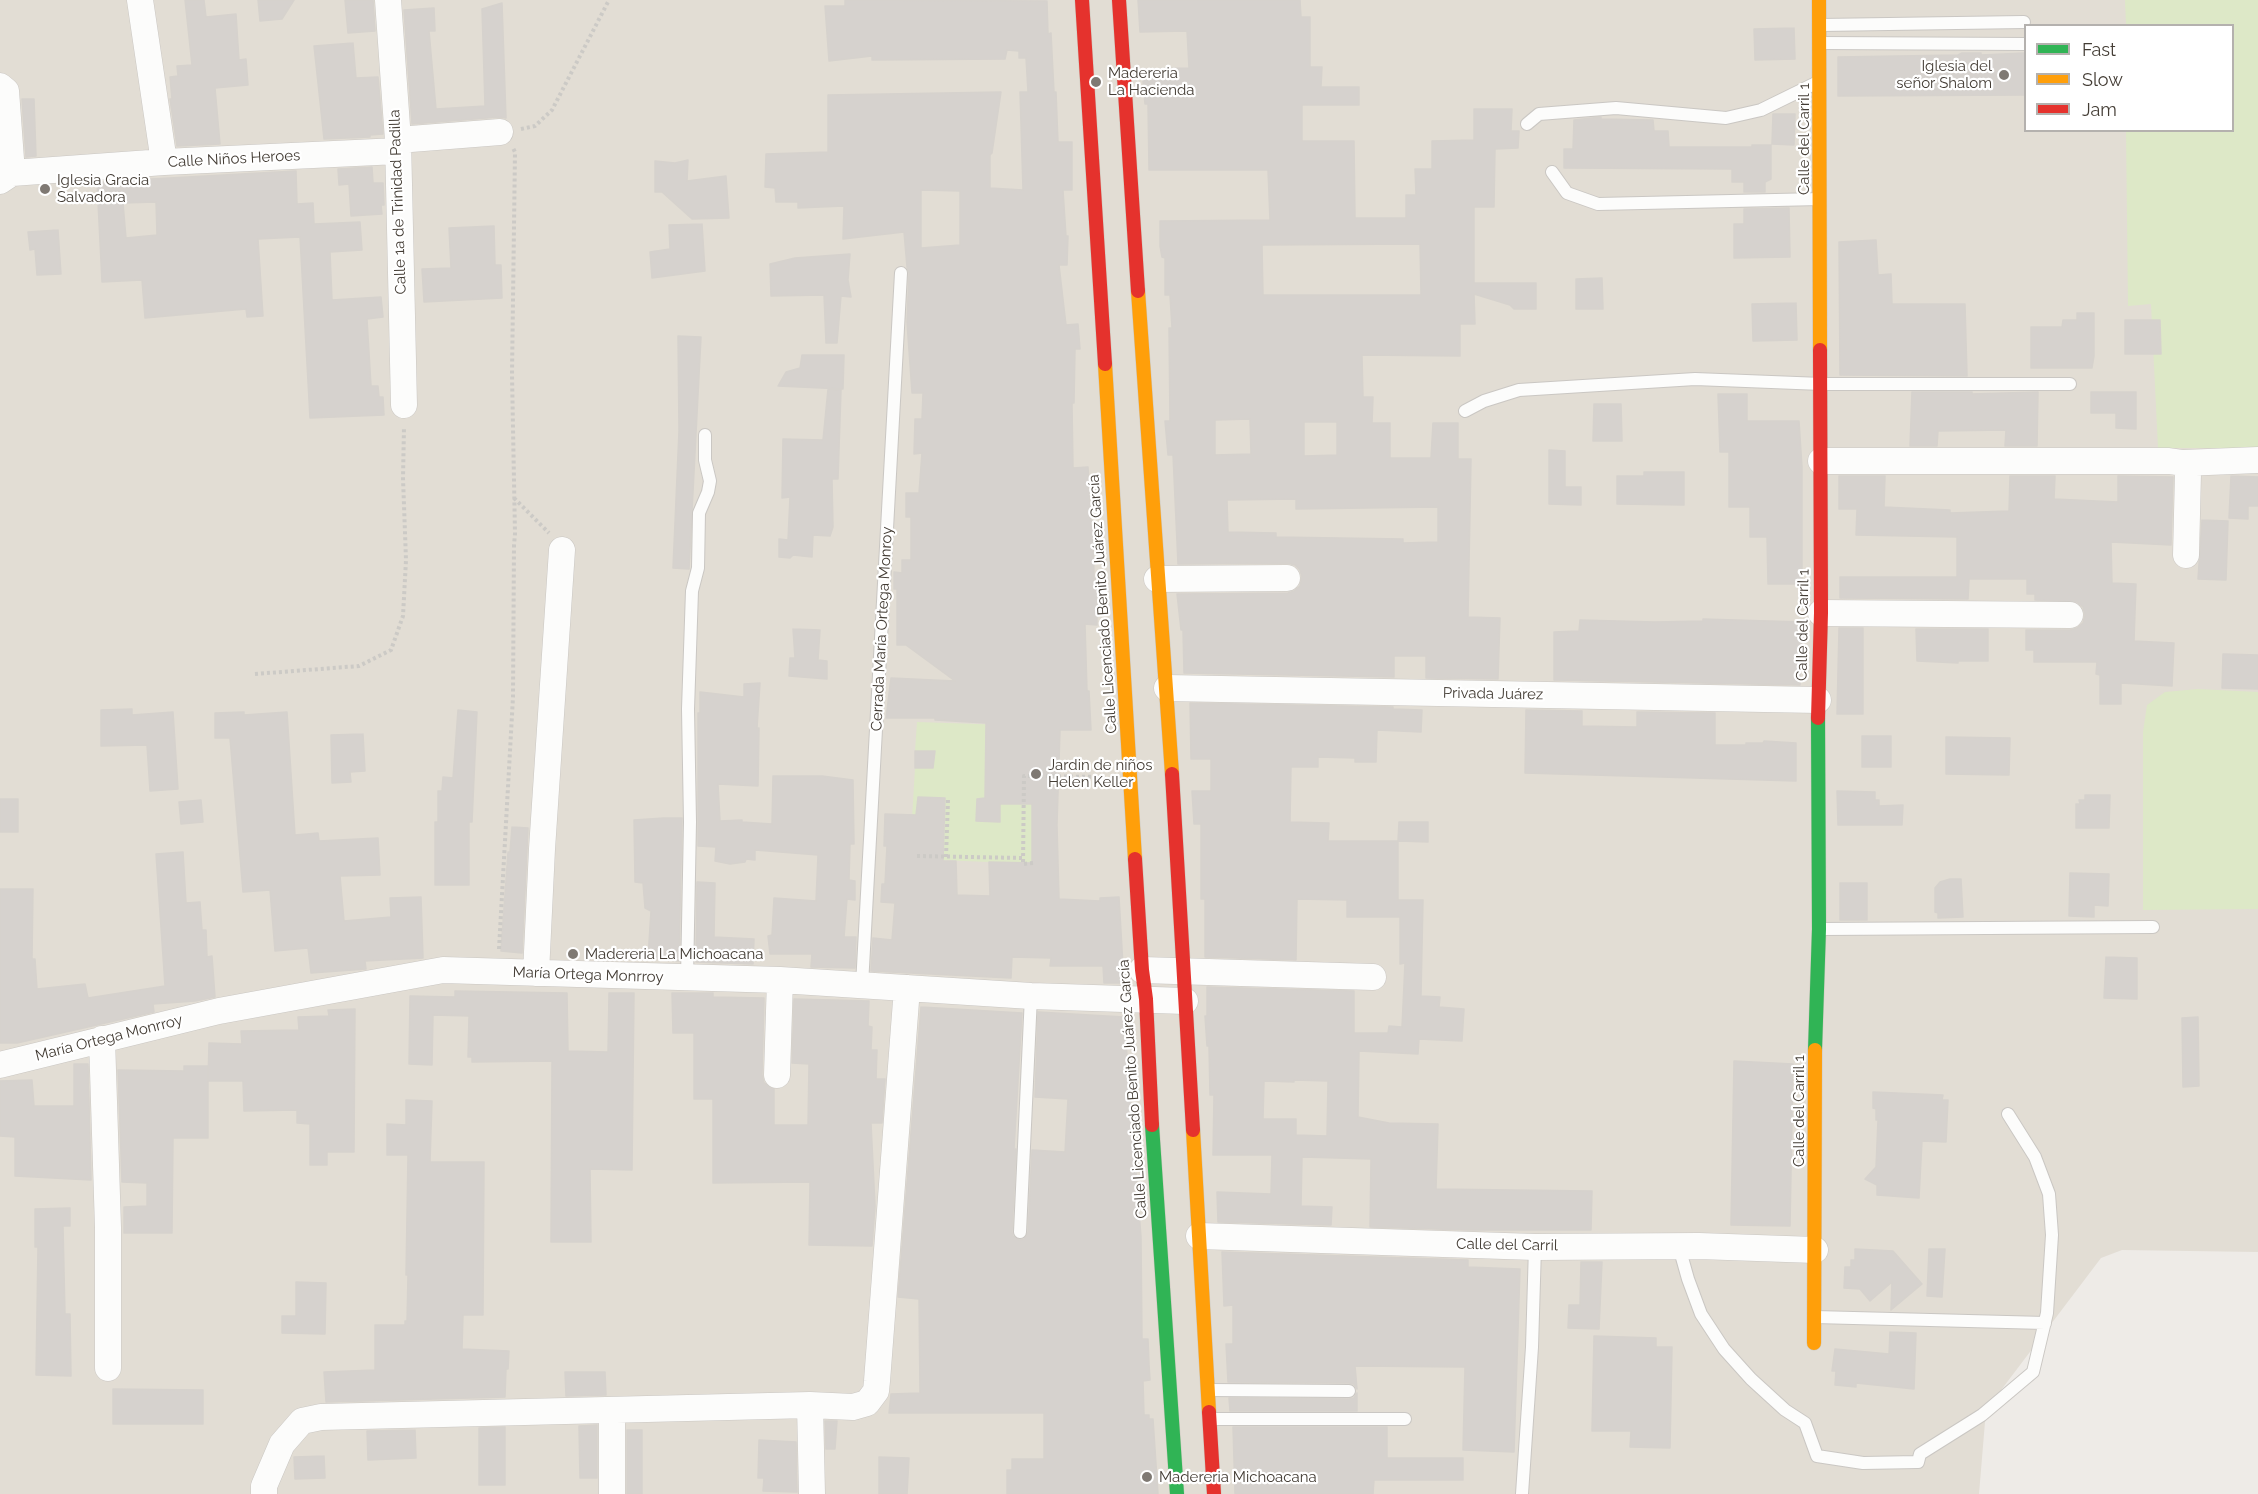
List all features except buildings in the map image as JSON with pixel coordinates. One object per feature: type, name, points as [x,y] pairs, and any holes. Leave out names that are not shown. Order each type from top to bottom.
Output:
[{"type":"street","points":[[140,0],[164,162]]},
{"type":"street","name":"Calle 1a de Trinidad Padilla","points":[[388,0],[398,146],[404,405]]},
{"type":"street","name":"Calle Licenciado Benito Juárez García","points":[[1082,0],[1177,1494]]},
{"type":"street","points":[[1119,0],[1117,115],[1167,688],[1214,1494]]},
{"type":"street","name":"Calle del Carril 1","points":[[1814,1342],[1815,1065],[1819,929],[1818,700],[1821,613],[1820,0]]},
{"type":"street","points":[[3,88],[6,177]]},
{"type":"street","points":[[1089,117],[1117,115]]},
{"type":"street","name":"Calle Niños Heroes","points":[[6,177],[164,162],[398,146],[500,132]]},
{"type":"street","points":[[1821,461],[2169,461],[2183,463],[2258,460]]},
{"type":"street","points":[[2183,463],[2188,473],[2186,555]]},
{"type":"street","points":[[536,973],[562,550]]},
{"type":"street","points":[[1157,579],[1287,578]]},
{"type":"street","points":[[1821,613],[2070,615]]},
{"type":"street","name":"Privada Juárez","points":[[1167,688],[1818,700]]},
{"type":"street","name":"María Ortega Monrroy","points":[[0,1065],[219,1011],[443,970],[780,980],[1031,996],[1185,1001]]},
{"type":"street","points":[[1142,970],[1373,977]]},
{"type":"street","points":[[777,1075],[780,980]]},
{"type":"street","points":[[264,1494],[264,1486],[282,1444],[302,1421],[321,1417],[860,1405],[867,1403],[876,1391],[907,988]]},
{"type":"street","points":[[102,1039],[108,1228],[108,1368]]},
{"type":"street","name":"Calle del Carril","points":[[1198,1236],[1535,1246],[1815,1250]]},
{"type":"street","points":[[810,1405],[812,1494]]},
{"type":"street","points":[[612,1410],[612,1494]]},
{"type":"lane","points":[[1820,25],[2024,22]]},
{"type":"lane","points":[[1820,43],[2024,44]]},
{"type":"lane","points":[[1527,124],[1539,114],[1616,108],[1726,118],[1761,110],[1820,81]]},
{"type":"lane","points":[[1552,172],[1567,193],[1598,204],[1821,199]]},
{"type":"lane","name":"Cerrada María Ortega Monroy","points":[[862,985],[902,273]]},
{"type":"lane","points":[[1464,411],[1484,401],[1519,390],[1695,379],[1822,384],[2070,384]]},
{"type":"lane","points":[[687,978],[692,591],[698,568],[699,513],[710,481],[705,460],[705,435]]},
{"type":"lane","points":[[1819,929],[2153,927]]},
{"type":"lane","points":[[1020,1232],[1031,996]]},
{"type":"lane","points":[[1679,1247],[1701,1314],[1724,1349],[1776,1403],[1804,1423],[1817,1456],[1863,1463],[1918,1462],[1920,1454],[1982,1415],[2033,1372],[2045,1323],[2052,1235],[2049,1194],[2035,1157],[2008,1114]]},
{"type":"lane","points":[[1522,1494],[1532,1347],[1535,1246]]},
{"type":"lane","points":[[1814,1317],[2045,1323]]},
{"type":"lane","points":[[1209,1390],[1348,1391]]},
{"type":"lane","points":[[1210,1419],[1405,1419]]},
{"type":"path","points":[[500,132],[535,126],[552,110],[609,0]]},
{"type":"path","points":[[498,972],[513,697],[513,545],[516,534],[512,374],[515,152],[509,140],[500,132]]},
{"type":"path","points":[[255,674],[359,666],[391,650],[403,616],[406,560],[403,478],[404,405]]},
{"type":"path","points":[[514,497],[547,529],[562,550]]},
{"type":"path","points":[[1033,863],[1023,864],[1024,776],[1131,776]]},
{"type":"path","points":[[946,857],[948,800]]},
{"type":"path","points":[[917,856],[1023,858]]},
{"type":"shaded area","points":[[0,0],[2258,0],[2258,1252],[2122,1250],[2101,1258],[1986,1410],[1979,1494],[0,1494]]},
{"type":"green space","points":[[2125,0],[2258,0],[2258,448],[2158,448],[2151,304],[2128,306],[2126,132],[2234,132],[2234,24],[2126,24]]},
{"type":"green space","points":[[2198,689],[2258,692],[2258,909],[2143,910],[2143,732],[2147,705],[2165,692]]},
{"type":"green space","points":[[917,722],[1006,725],[976,821],[1000,822],[1000,799],[1032,804],[1033,880],[1014,863],[914,859],[912,819],[915,768],[933,768],[935,751],[915,751]]},
{"type":"traffic: fast","points":[[1815,1050],[1819,929],[1818,718]]},
{"type":"traffic: fast","points":[[1152,1125],[1177,1494]]},
{"type":"traffic: slow","points":[[1819,0],[1820,350]]},
{"type":"traffic: slow","points":[[1138,291],[1172,774]]},
{"type":"traffic: slow","points":[[1105,364],[1135,859]]},
{"type":"traffic: slow","points":[[1814,1343],[1815,1050]]},
{"type":"traffic: slow","points":[[1193,1130],[1209,1412]]},
{"type":"traffic: jam","points":[[1082,0],[1105,364]]},
{"type":"traffic: jam","points":[[1119,0],[1138,291]]},
{"type":"traffic: jam","points":[[1818,718],[1821,613],[1820,350]]},
{"type":"traffic: jam","points":[[1172,774],[1193,1130]]},
{"type":"traffic: jam","points":[[1135,859],[1146,999],[1152,1125]]},
{"type":"traffic: jam","points":[[1209,1412],[1214,1494]]},
{"type":"place","name":"Iglesia del señor Shalom","points":[[2004,75]]},
{"type":"place","name":"Madereria La Hacienda","points":[[1096,82]]},
{"type":"place","name":"Iglesia Gracia Salvadora","points":[[45,189]]},
{"type":"place","name":"Jardin de niños Helen Keller","points":[[1036,774]]},
{"type":"place","name":"Madereria La Michoacana","points":[[573,954]]},
{"type":"place","name":"Madereria Michoacana","points":[[1147,1477]]}]
